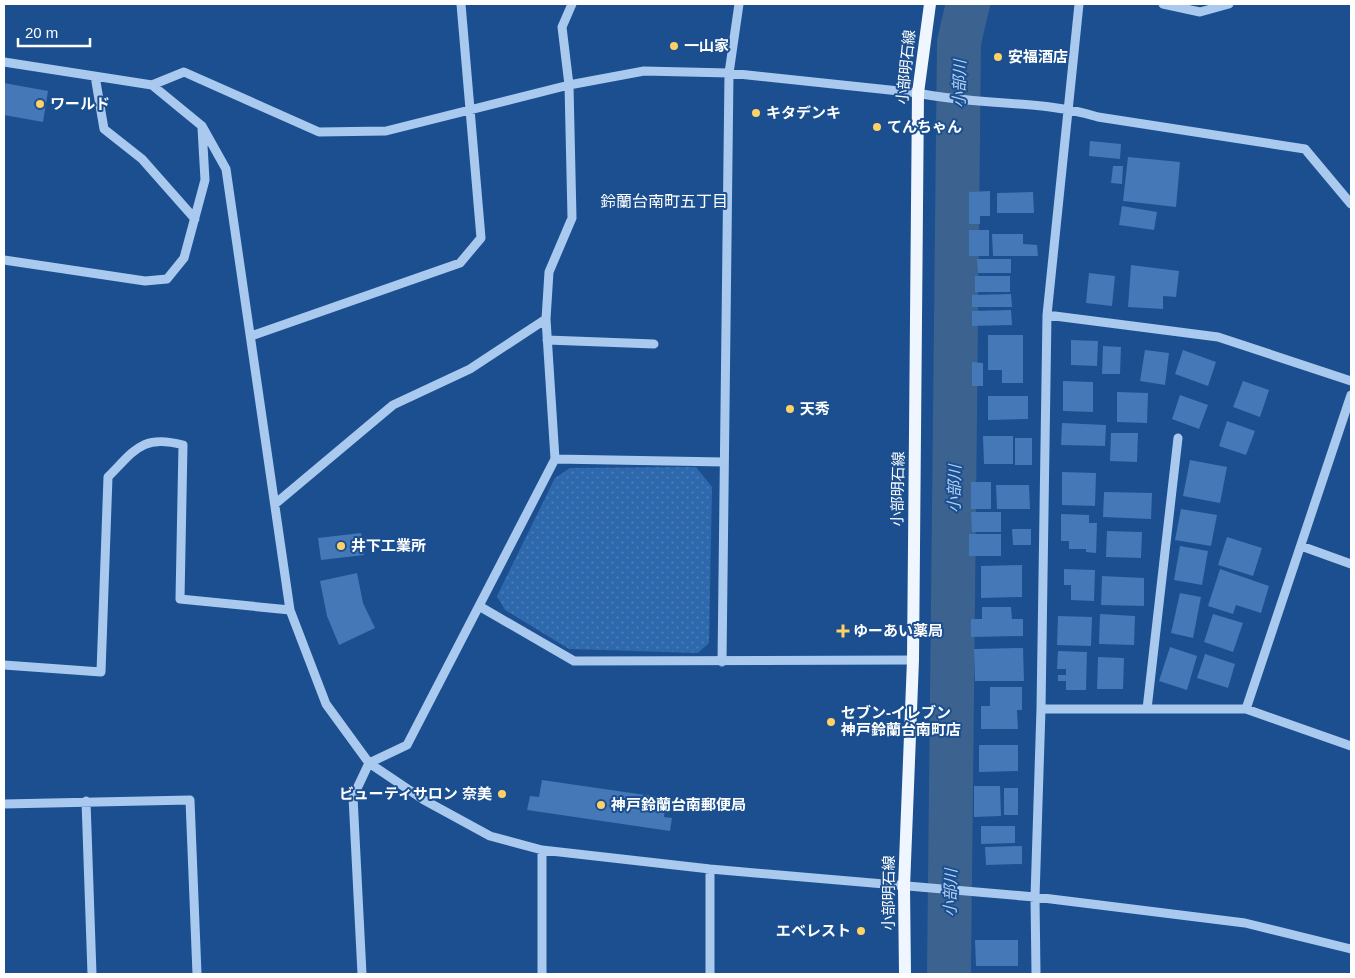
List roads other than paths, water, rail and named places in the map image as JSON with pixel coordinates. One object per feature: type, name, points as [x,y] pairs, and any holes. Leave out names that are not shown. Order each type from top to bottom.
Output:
[{"type":"main road","name":"小部明石線","points":[[905,974],[904,886],[913,660],[918,93],[930,4]]},
{"type":"street","points":[[251,336],[460,263],[482,238],[461,4]]},
{"type":"street","points":[[362,974],[353,797],[369,763],[407,744],[554,459],[546,319],[549,272],[572,218],[569,85],[562,27],[572,4]]},
{"type":"street","points":[[722,662],[729,73],[739,4]]},
{"type":"street","points":[[1036,974],[1035,897],[1041,709],[1047,315],[1070,109],[1079,4]]},
{"type":"street","points":[[1163,4],[1200,12],[1229,4]]},
{"type":"street","points":[[4,62],[152,85],[202,126],[226,169],[290,610],[326,704],[369,763],[424,800],[490,836],[542,850],[710,869],[1035,897],[1245,923],[1351,949]]},
{"type":"street","points":[[152,85],[184,72],[319,132],[386,131],[569,85],[644,71],[729,73],[918,93],[942,98],[984,100],[1070,109],[1098,117],[1305,149],[1351,204]]},
{"type":"street","points":[[95,76],[104,129],[142,159],[195,219]]},
{"type":"street","points":[[4,260],[145,281],[167,279],[184,258],[205,180],[202,126]]},
{"type":"street","points":[[1047,315],[1218,337],[1351,382]]},
{"type":"street","points":[[276,504],[392,405],[470,368],[546,319]]},
{"type":"street","points":[[547,340],[654,344]]},
{"type":"street","points":[[1246,709],[1351,395]]},
{"type":"street","points":[[1147,709],[1178,438]]},
{"type":"street","points":[[4,665],[101,672],[108,477],[140,444],[165,440],[183,445],[180,600],[290,610]]},
{"type":"street","points":[[554,459],[724,462]]},
{"type":"street","points":[[1301,546],[1351,564]]},
{"type":"street","points":[[479,606],[574,661],[913,660]]},
{"type":"street","points":[[1041,709],[1246,709],[1351,746]]},
{"type":"street","points":[[4,804],[190,800],[196,974]]},
{"type":"street","points":[[86,801],[92,974]]},
{"type":"street","points":[[542,850],[542,974]]},
{"type":"street","points":[[710,869],[710,974]]},
{"type":"waterway","name":"小部川","points":[[949,974],[959,42],[968,4]]},
{"type":"place","name":"一山家","points":[[674,46]]},
{"type":"place","name":"安福酒店","points":[[998,57]]},
{"type":"place","name":"ワールド","points":[[40,104]]},
{"type":"place","name":"キタデンキ","points":[[756,113]]},
{"type":"place","name":"てんちゃん","points":[[877,127]]},
{"type":"place","name":"天秀","points":[[790,409]]},
{"type":"place","name":"井下工業所","points":[[341,546]]},
{"type":"place","name":"ゆーあい薬局","points":[[843,631]]},
{"type":"place","name":"セブン-イレブン 神戸鈴蘭台南町店","points":[[831,722]]},
{"type":"place","name":"ビューティサロン 奈美","points":[[502,794]]},
{"type":"place","name":"神戸鈴蘭台南郵便局","points":[[601,805]]},
{"type":"place","name":"エベレスト","points":[[861,931]]},
{"type":"district","name":"鈴蘭台南町五丁目","points":[[664,201]]}]
